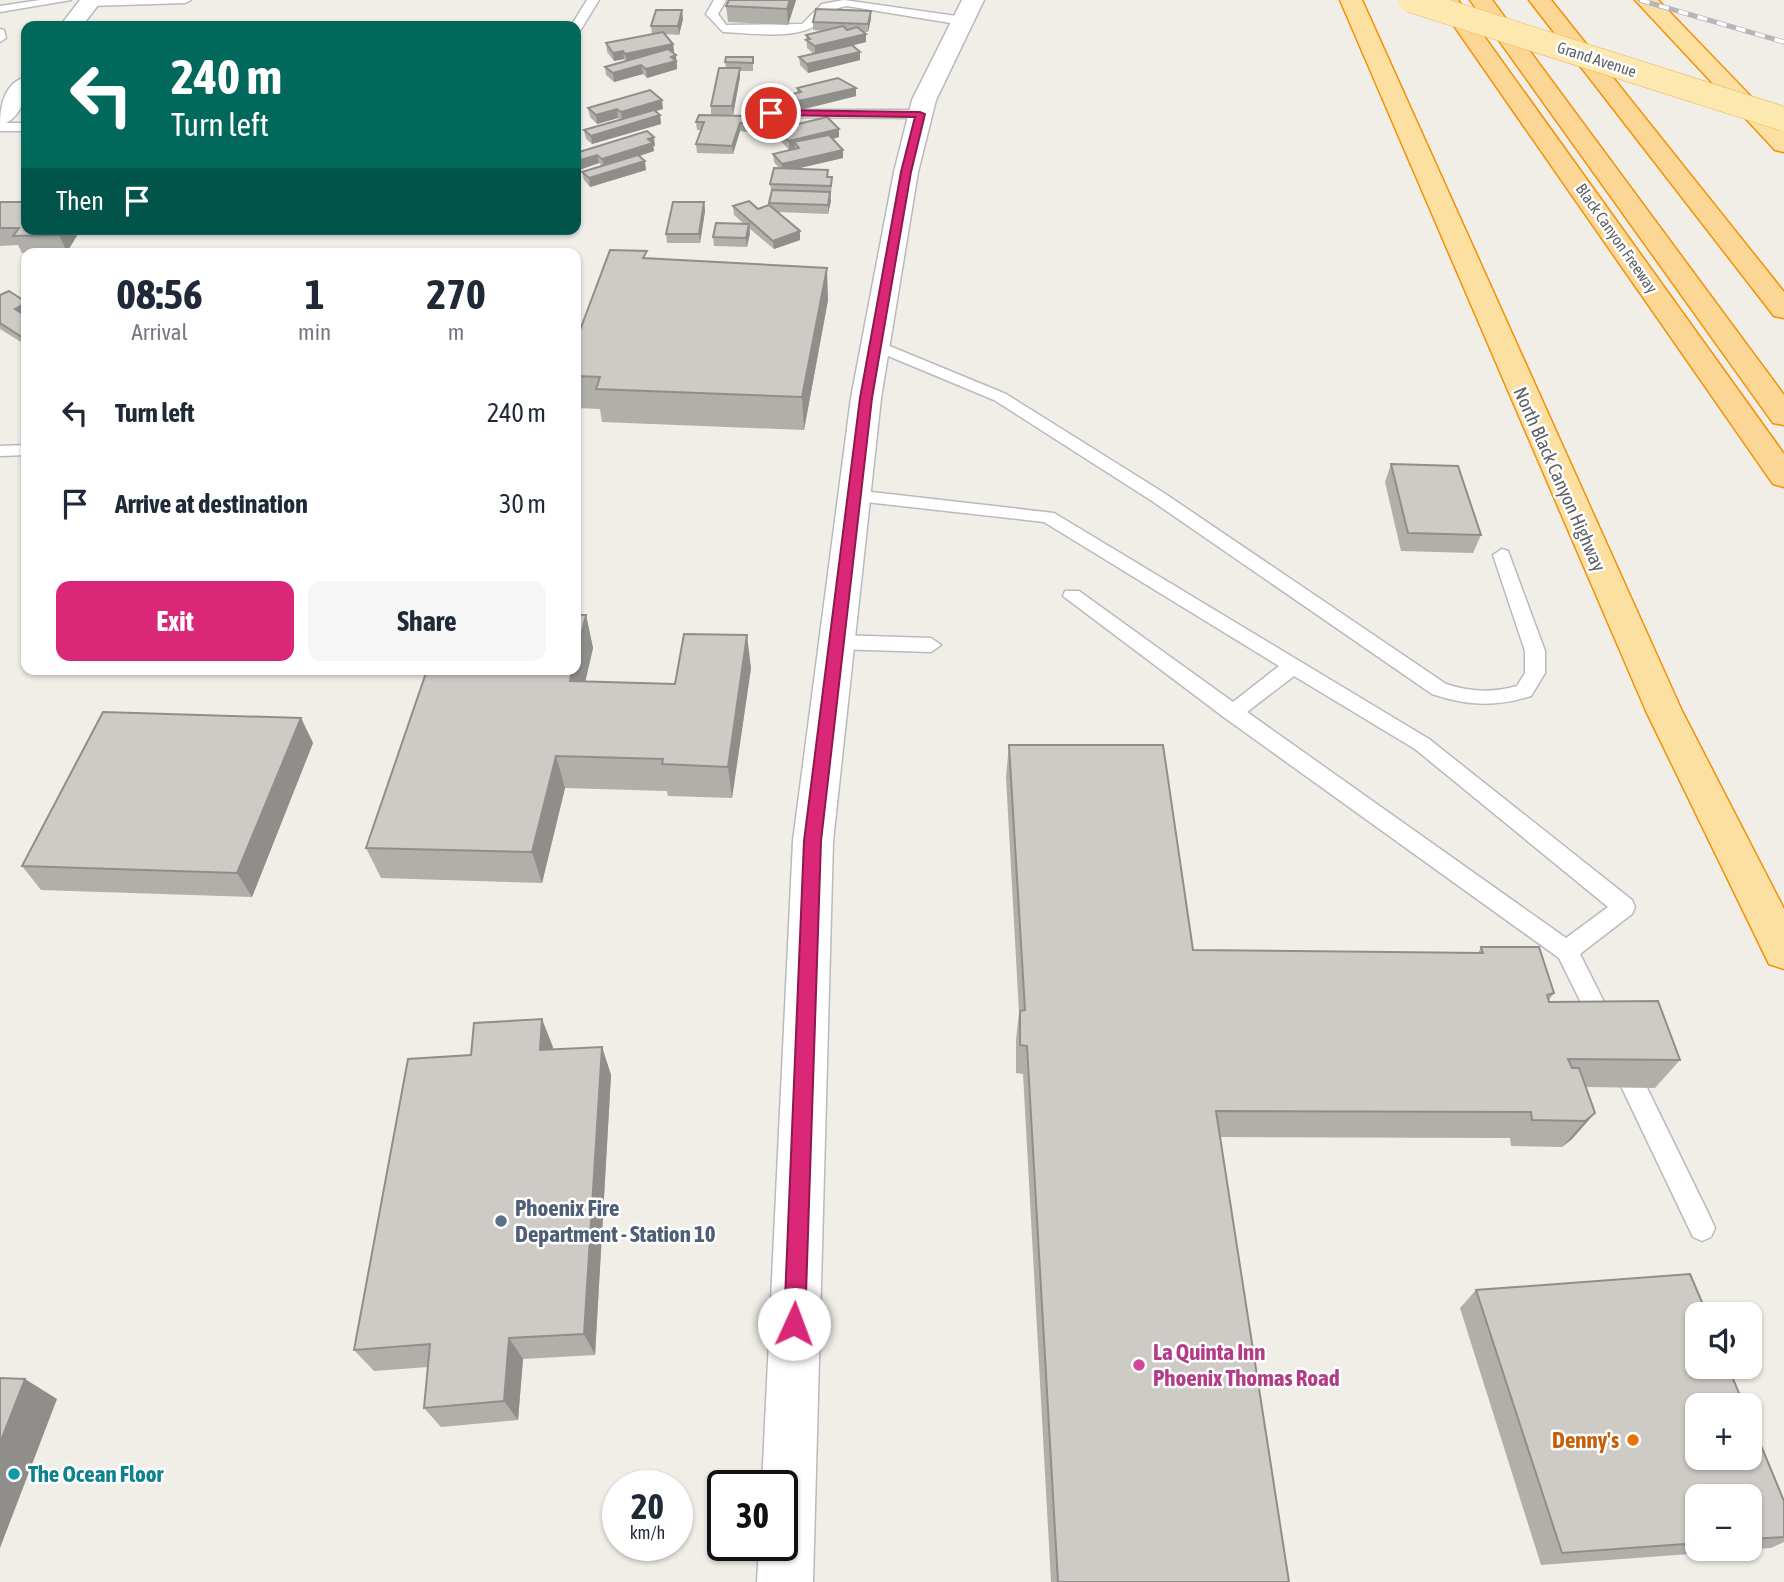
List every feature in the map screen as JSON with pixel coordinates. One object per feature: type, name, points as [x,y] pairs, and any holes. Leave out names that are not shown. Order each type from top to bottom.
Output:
[{"type":"highway","name":"North Black Canyon Highway","points":[[1352,0],[1664,710],[1784,951]]},
{"type":"highway","name":"Black Canyon Freeway","points":[[1447,0],[1784,477]]},
{"type":"highway","points":[[1482,0],[1784,416]]},
{"type":"highway","points":[[1646,0],[1784,145]]},
{"type":"highway","points":[[1524,7],[1784,310]]},
{"type":"main road","name":"Grand Avenue","points":[[1410,0],[1784,119]]},
{"type":"main road","name":"Grand Avenue","points":[[1482,0],[1524,7],[1601,37]]},
{"type":"main road","name":"Grand Avenue","points":[[1666,57],[1758,85]]},
{"type":"street","points":[[75,21],[90,1]]},
{"type":"street","points":[[785,1582],[813,841],[836,642],[875,345],[906,172],[920,114],[942,58],[968,11]]},
{"type":"street","points":[[0,118],[21,91]]},
{"type":"lane","points":[[0,9],[65,0]]},
{"type":"lane","points":[[90,1],[185,0]]},
{"type":"lane","points":[[581,21],[593,0]]},
{"type":"lane","points":[[720,0],[712,14],[723,28],[775,30],[805,27],[827,3],[968,11]]},
{"type":"lane","points":[[0,33],[0,38]]},
{"type":"lane","points":[[771,113],[920,114]]},
{"type":"lane","points":[[0,127],[21,127]]},
{"type":"lane","points":[[875,345],[1000,397],[1158,498],[1439,689],[1468,699],[1492,701],[1524,691],[1535,673],[1535,651],[1502,555]]},
{"type":"lane","points":[[0,452],[21,450]]},
{"type":"lane","points":[[854,496],[1048,517],[1422,744],[1625,907],[1567,951]]},
{"type":"lane","points":[[1072,596],[1497,904],[1567,951],[1702,1228]]},
{"type":"lane","points":[[836,642],[931,645]]},
{"type":"lane","points":[[1232,713],[1293,666]]},
{"type":"building","points":[[729,0],[790,0],[787,9],[726,6]]},
{"type":"building","points":[[816,9],[871,11],[868,24],[813,22]]},
{"type":"building","points":[[656,10],[682,10],[678,26],[651,26]]},
{"type":"building","points":[[843,26],[847,30],[857,27],[866,34],[815,46],[806,40],[810,39],[806,35]]},
{"type":"building","points":[[663,32],[673,44],[625,54],[623,51],[613,53],[606,43]]},
{"type":"building","points":[[852,45],[860,52],[807,64],[799,57]]},
{"type":"building","points":[[668,49],[676,55],[671,57],[676,61],[646,69],[641,65],[613,73],[605,67]]},
{"type":"building","points":[[726,57],[753,57],[753,63],[725,62]]},
{"type":"building","points":[[719,68],[740,68],[732,106],[711,106]]},
{"type":"building","points":[[838,78],[856,88],[799,101],[792,94],[801,92],[797,88]]},
{"type":"building","points":[[650,90],[662,100],[621,112],[617,109],[596,115],[588,108]]},
{"type":"building","points":[[654,110],[660,115],[591,136],[584,130]]},
{"type":"building","points":[[699,115],[749,116],[747,123],[740,123],[732,146],[696,144],[704,122],[696,122]]},
{"type":"building","points":[[827,117],[839,129],[789,141],[777,129]]},
{"type":"building","points":[[647,131],[654,137],[648,139],[653,143],[602,159],[597,155],[581,160],[581,151]]},
{"type":"building","points":[[829,135],[843,150],[782,164],[773,154],[799,148],[794,142]]},
{"type":"building","points":[[638,155],[645,161],[589,178],[582,172]]},
{"type":"building","points":[[774,168],[828,170],[827,177],[832,177],[831,186],[770,184]]},
{"type":"building","points":[[772,190],[830,192],[828,205],[769,203]]},
{"type":"building","points":[[749,201],[758,209],[769,205],[800,231],[773,241],[733,206]]},
{"type":"building","points":[[0,202],[21,202],[21,235],[59,235],[13,236],[19,228],[0,228]]},
{"type":"building","points":[[673,202],[704,202],[699,234],[666,234]]},
{"type":"building","points":[[716,223],[749,224],[746,238],[713,237]]},
{"type":"building","points":[[610,250],[647,251],[643,258],[827,268],[802,397],[596,389],[600,377],[581,376],[581,328]]},
{"type":"building","points":[[9,291],[21,299],[21,306],[15,309],[21,313],[21,336],[0,323],[0,295]]},
{"type":"building","points":[[1391,464],[1458,466],[1481,535],[1408,533]]},
{"type":"building","points":[[581,615],[586,615],[581,636]]},
{"type":"building","points":[[684,634],[747,635],[728,767],[662,764],[663,759],[556,756],[532,852],[366,848],[425,675],[571,675],[570,681],[675,684]]},
{"type":"building","points":[[103,712],[301,718],[237,873],[22,866]]},
{"type":"building","name":"La Quinta Inn Phoenix Thomas Road","points":[[1009,745],[1163,745],[1193,950],[1483,953],[1481,947],[1539,947],[1554,993],[1547,995],[1549,1002],[1658,1001],[1680,1060],[1568,1059],[1572,1068],[1579,1068],[1595,1113],[1585,1121],[1532,1120],[1531,1112],[1216,1111],[1289,1582],[1058,1582],[1027,1046],[1020,1045],[1020,1011],[1025,1010]]},
{"type":"building","name":"Phoenix Fire Department - Station 10","points":[[542,1019],[540,1050],[602,1047],[584,1334],[509,1338],[504,1401],[424,1408],[430,1344],[354,1350],[408,1059],[471,1055],[474,1023]]},
{"type":"building","points":[[1690,1274],[1702,1302],[1685,1302],[1685,1379],[1733,1379],[1739,1393],[1685,1393],[1685,1470],[1762,1470],[1762,1448],[1784,1501],[1784,1537],[1762,1538],[1762,1484],[1685,1484],[1685,1544],[1562,1553],[1476,1290]]},
{"type":"building","points":[[0,1378],[25,1379],[0,1443]]},
{"type":"railway","points":[[1640,0],[1784,42]]},
{"type":"place","name":"Phoenix Fire Department - Station 10","points":[[501,1221]]},
{"type":"place","name":"La Quinta Inn Phoenix Thomas Road","points":[[1139,1365]]},
{"type":"place","name":"Denny's","points":[[1633,1440]]},
{"type":"place","name":"The Ocean Floor","points":[[14,1474]]},
{"type":"route","points":[[771,113],[920,114],[906,172],[866,398],[813,841],[794,1324]]}]
